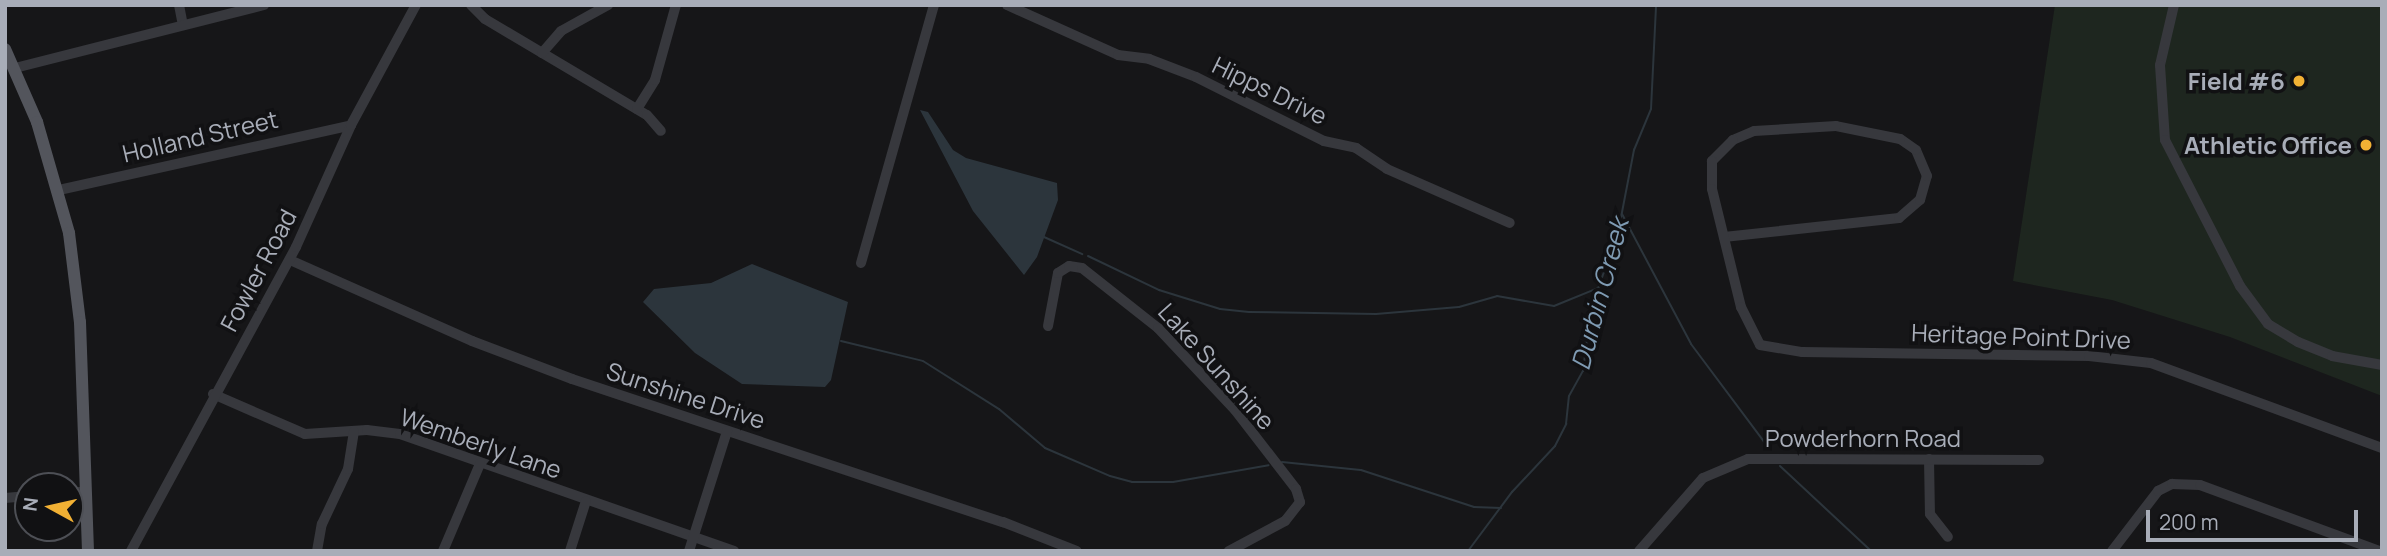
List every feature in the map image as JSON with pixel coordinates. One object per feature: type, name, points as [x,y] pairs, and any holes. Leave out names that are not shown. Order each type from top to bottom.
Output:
[{"type":"main road","points":[[5,49],[15,68],[58,190],[80,322],[88,551]]},
{"type":"street","points":[[179,5],[183,25]]},
{"type":"street","points":[[15,68],[264,5]]},
{"type":"street","name":"Fowler Road","points":[[131,551],[213,394],[289,260],[351,124],[416,5]]},
{"type":"street","points":[[542,53],[561,32],[608,5]]},
{"type":"street","points":[[637,109],[655,80],[676,5]]},
{"type":"street","points":[[861,263],[933,5]]},
{"type":"street","name":"Hipps Drive","points":[[1007,5],[1118,55],[1149,59],[1196,77],[1324,141],[1356,148],[1387,169],[1510,223]]},
{"type":"street","points":[[2174,5],[2160,65],[2165,140],[2240,286],[2268,324],[2298,342],[2332,356],[2382,365]]},
{"type":"street","points":[[472,6],[542,53],[637,109],[661,131]]},
{"type":"street","name":"Holland Street","points":[[58,190],[351,124]]},
{"type":"street","name":"Heritage Point Drive","points":[[1724,237],[1899,218],[1912,210],[1924,190],[1924,162],[1900,139],[1836,126],[1754,131],[1733,140],[1712,161],[1712,189],[1741,307],[1759,345],[1801,352],[2088,356],[2151,363],[2382,448]]},
{"type":"street","name":"Sunshine Drive","points":[[289,260],[472,341],[727,431],[1003,522],[1077,551]]},
{"type":"street","name":"Lake Sunshine","points":[[1048,326],[1058,273],[1066,266],[1082,268],[1158,328],[1237,414],[1296,489],[1300,502],[1285,521],[1229,551]]},
{"type":"street","name":"Wemberly Lane","points":[[213,394],[305,433],[354,431],[400,434],[734,551]]},
{"type":"street","points":[[317,551],[322,524],[350,462],[354,431]]},
{"type":"street","points":[[688,551],[727,431]]},
{"type":"street","name":"Powderhorn Road","points":[[1639,551],[1695,486],[1735,463],[1780,456],[2039,460]]},
{"type":"street","points":[[1929,459],[1930,514],[1948,537]]},
{"type":"street","points":[[443,551],[480,464]]},
{"type":"street","points":[[2112,551],[2158,491],[2172,484],[2200,485],[2379,551]]},
{"type":"street","points":[[570,551],[586,501]]},
{"type":"shaded area","points":[[2055,5],[2382,5],[2382,396],[2230,337],[2112,300],[2013,281]]},
{"type":"shaded area","points":[[920,110],[928,112],[953,150],[966,158],[1057,183],[1058,200],[1037,257],[1024,275],[973,211]]},
{"type":"shaded area","points":[[752,264],[848,302],[831,380],[825,387],[742,384],[695,353],[643,302],[654,289],[711,283]]},
{"type":"waterway","name":"Durbin Creek","points":[[1468,551],[1512,492],[1555,446],[1566,424],[1569,396],[1583,371],[1591,308],[1618,233],[1634,150],[1651,109],[1656,5]]},
{"type":"waterway","points":[[1622,214],[1691,344],[1765,443]]},
{"type":"waterway","points":[[1044,237],[1082,254]]},
{"type":"waterway","points":[[1088,256],[1159,290],[1220,309],[1249,312],[1376,314],[1459,307],[1497,296],[1554,306],[1598,288]]},
{"type":"waterway","points":[[841,341],[923,361],[999,409],[1045,448],[1110,476],[1132,482],[1173,482],[1269,465]]},
{"type":"waterway","points":[[1282,462],[1361,470],[1474,507],[1501,508]]},
{"type":"waterway","points":[[1780,466],[1871,551]]},
{"type":"place","name":"Field #6","points":[[2299,81]]},
{"type":"place","name":"Athletic Office","points":[[2366,145]]}]
